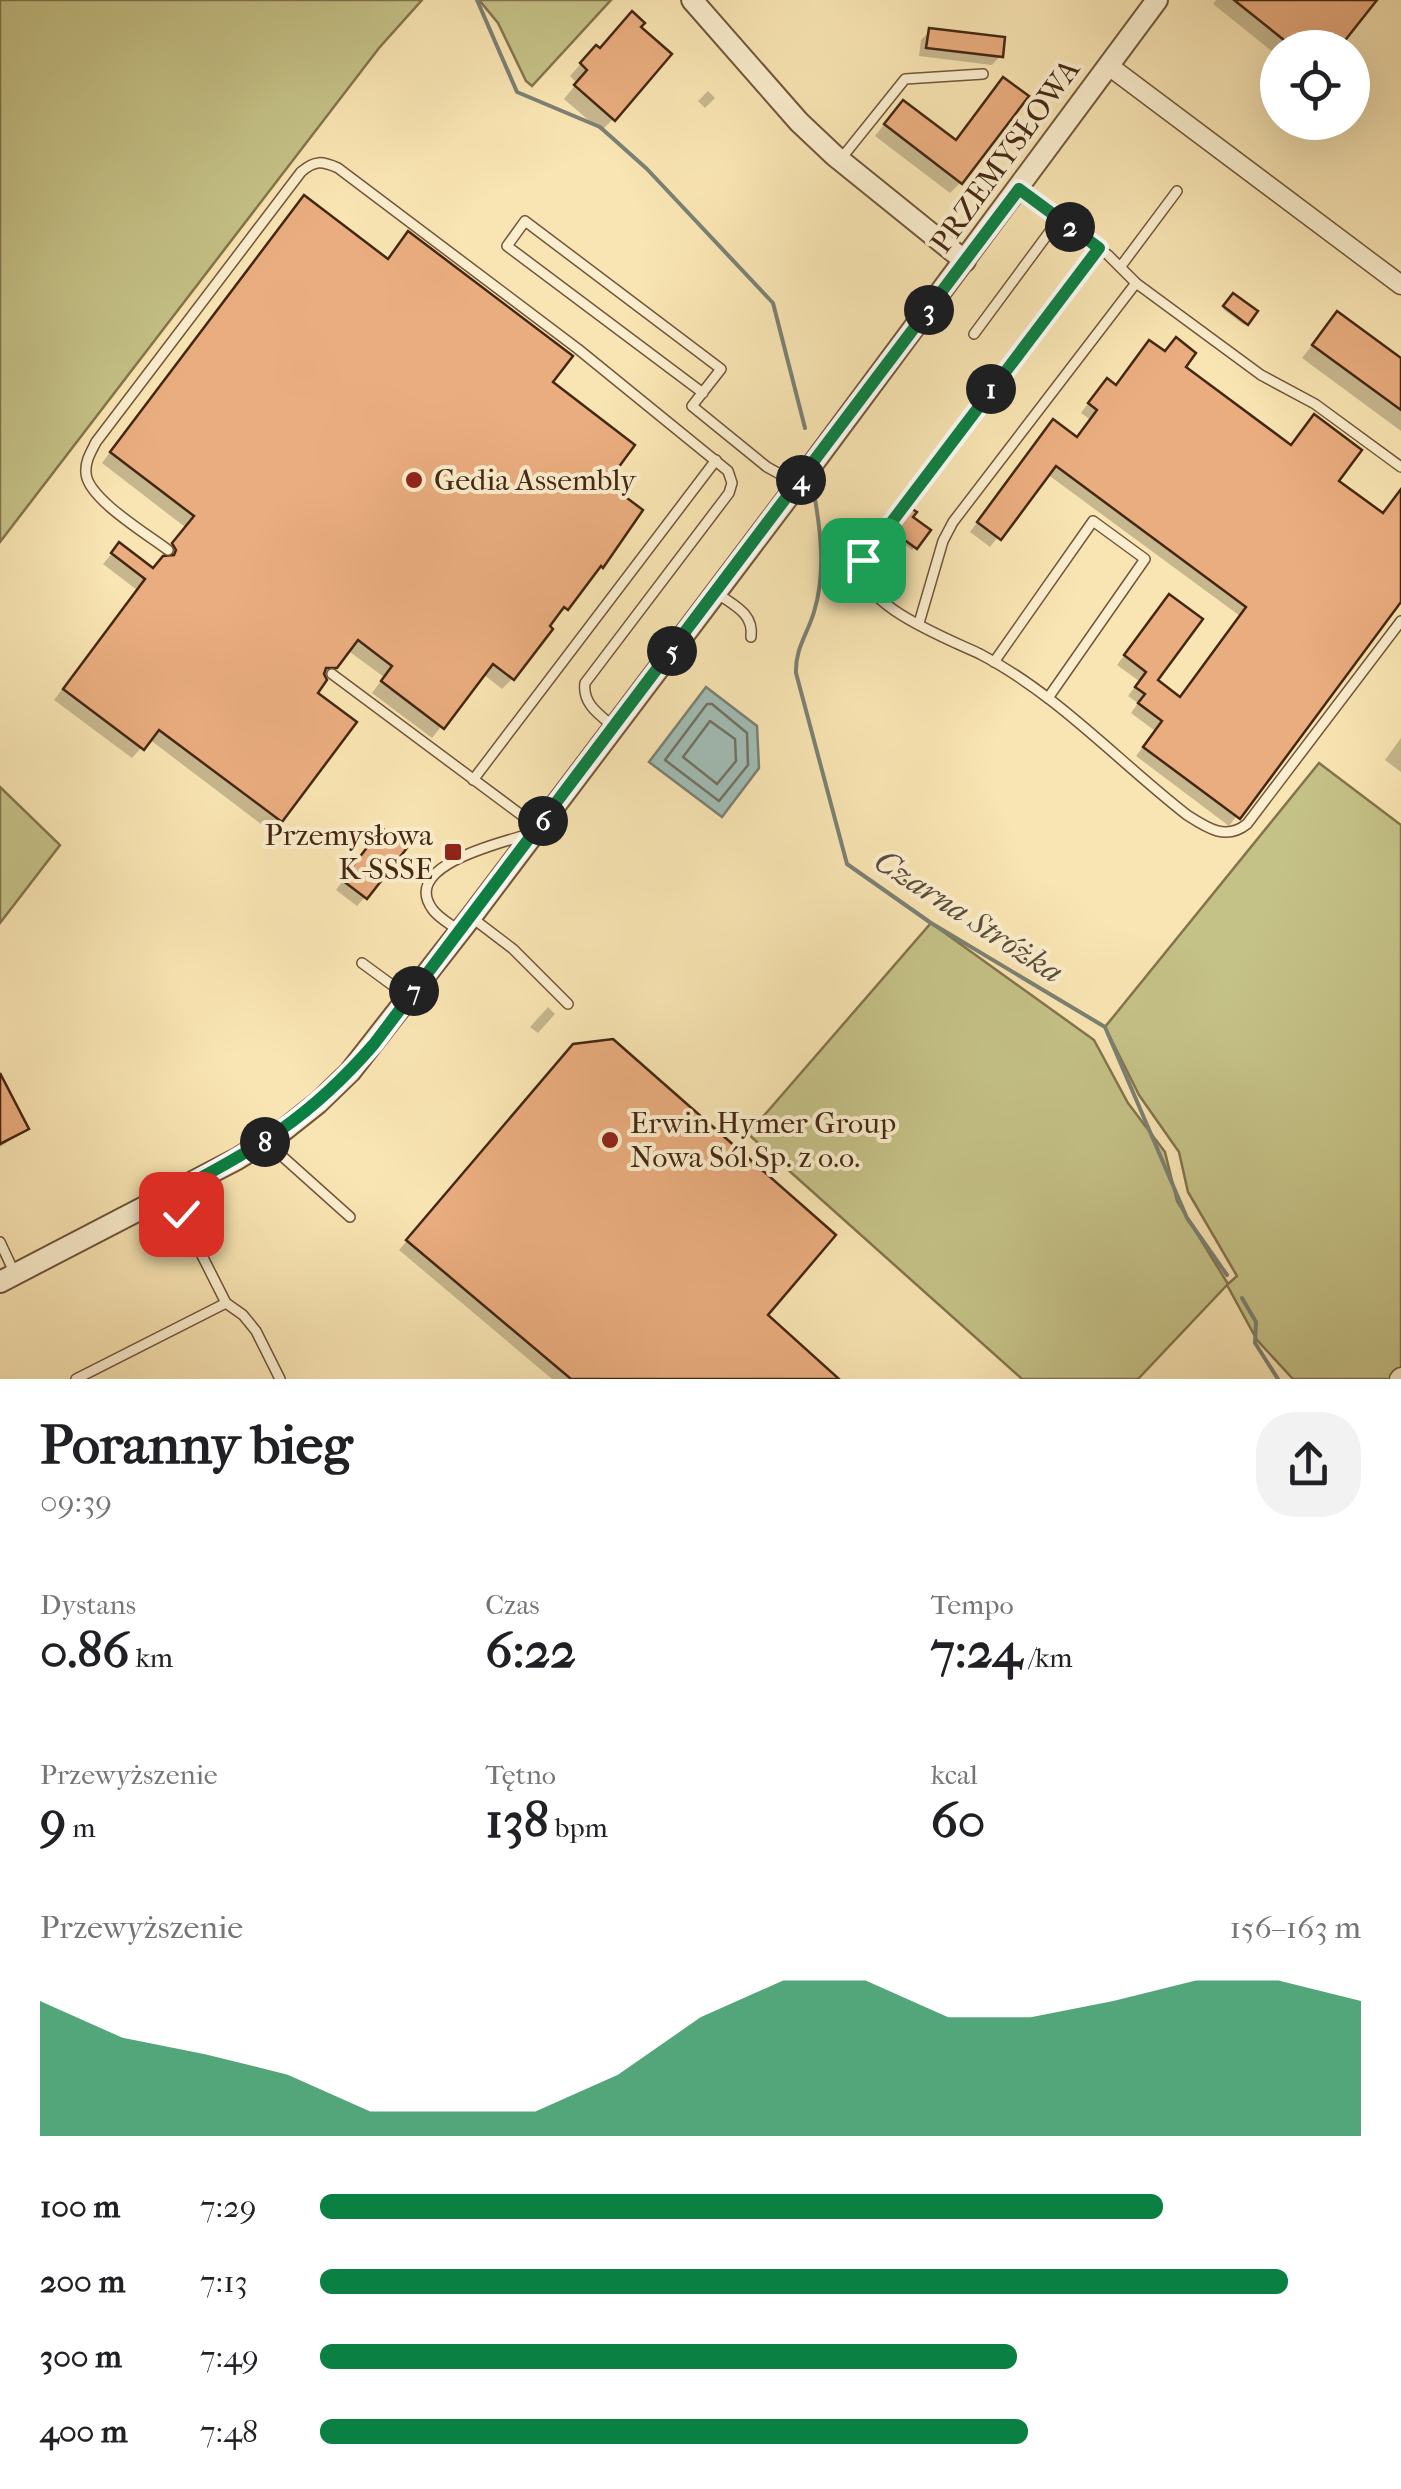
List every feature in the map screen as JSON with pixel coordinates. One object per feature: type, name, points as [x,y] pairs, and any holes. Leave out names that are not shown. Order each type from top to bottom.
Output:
[{"type":"street","points":[[692,0],[799,122],[965,262]]},
{"type":"street","name":"PRZEMYSŁOWA","points":[[8,1278],[273,1137],[318,1104],[350,1072],[798,484],[1157,0]]},
{"type":"street","points":[[1109,66],[1401,285]]},
{"type":"lane","points":[[840,160],[906,79],[983,74]]},
{"type":"lane","points":[[168,550],[93,492],[86,475],[88,459],[96,442],[289,188],[312,163],[338,168],[578,349],[728,472],[732,483],[729,493],[584,683],[583,694],[588,703],[614,727]]},
{"type":"lane","points":[[1019,189],[1099,248],[1136,283],[1262,375],[1314,404],[1401,468]]},
{"type":"lane","points":[[1121,266],[1177,192]]},
{"type":"lane","points":[[974,334],[1060,219]]},
{"type":"lane","points":[[703,393],[507,246],[526,221],[721,369],[703,393],[692,406],[767,468],[798,484]]},
{"type":"lane","points":[[1099,248],[863,560],[862,580],[869,591],[919,623],[994,662],[1048,698],[1187,814],[1224,833],[1237,832],[1248,824],[1401,621]]},
{"type":"lane","points":[[919,623],[943,541],[954,522],[1136,283]]},
{"type":"lane","points":[[474,780],[716,460]]},
{"type":"lane","points":[[994,662],[1093,521],[1145,560],[1048,698]]},
{"type":"lane","points":[[716,592],[750,618],[751,637]]},
{"type":"lane","points":[[332,674],[524,817],[535,832],[438,868],[427,886],[426,896],[437,915],[466,924],[513,949],[568,1004]]},
{"type":"lane","points":[[362,963],[409,998]]},
{"type":"lane","points":[[273,1137],[284,1156],[350,1217]]},
{"type":"lane","points":[[170,1194],[226,1303],[256,1331],[280,1379]]},
{"type":"lane","points":[[0,1242],[8,1278]]},
{"type":"lane","points":[[76,1379],[226,1303]]},
{"type":"shaded area","points":[[0,0],[422,0],[379,48],[0,542]]},
{"type":"shaded area","points":[[479,0],[611,0],[532,86],[498,23]]},
{"type":"shaded area","points":[[1319,763],[1401,825],[1401,1379],[1293,1379],[1257,1340],[1227,1285],[1138,1379],[1022,1379],[748,1134],[931,923],[1094,1040],[1128,1103],[1165,1152],[1177,1201],[1228,1284],[1237,1276],[1188,1192],[1179,1152],[1139,1095],[1105,1027]]},
{"type":"shaded area","points":[[0,787],[60,845],[0,923]]},
{"type":"water","points":[[706,687],[757,726],[759,768],[722,817],[649,762]]},
{"type":"building","points":[[1234,0],[1377,0],[1353,30],[1272,30]]},
{"type":"building","points":[[632,11],[645,23],[641,27],[672,54],[615,121],[574,85],[587,70],[580,63],[596,45],[600,48]]},
{"type":"building","points":[[929,28],[1005,37],[1003,57],[926,48]]},
{"type":"building","points":[[1003,77],[1029,96],[962,184],[884,124],[903,100],[956,140]]},
{"type":"building","points":[[304,195],[388,259],[408,231],[573,356],[553,382],[635,445],[607,483],[643,510],[603,568],[568,610],[564,607],[550,626],[553,629],[514,680],[493,664],[444,729],[381,681],[392,666],[358,640],[337,668],[326,668],[327,680],[318,693],[357,722],[282,822],[159,730],[144,750],[63,689],[145,579],[111,553],[119,542],[153,568],[163,556],[174,555],[172,543],[194,516],[110,452]]},
{"type":"building","points":[[1233,293],[1258,311],[1248,325],[1223,306]]},
{"type":"building","points":[[1337,311],[1401,358],[1401,410],[1312,345]]},
{"type":"building","points":[[1176,337],[1196,353],[1186,367],[1291,445],[1314,414],[1362,450],[1339,481],[1383,513],[1401,489],[1401,602],[1240,819],[1143,747],[1162,721],[1138,703],[1145,694],[1135,687],[1146,672],[1124,655],[1169,594],[1203,619],[1158,680],[1180,697],[1246,607],[1056,466],[1001,540],[977,522],[1053,419],[1077,437],[1097,410],[1088,403],[1107,378],[1116,385],[1149,340],[1165,351]]},
{"type":"building","points":[[912,509],[917,512],[913,517],[931,530],[917,549],[899,536],[889,549],[884,545]]},
{"type":"building","points":[[382,828],[407,848],[367,899],[342,880]]},
{"type":"building","name":"Erwin Hymer Group Nowa Sól Sp. z o.o.","points":[[613,1039],[836,1235],[768,1315],[839,1379],[571,1379],[406,1240],[573,1044]]},
{"type":"building","points":[[0,1073],[29,1129],[0,1144]]},
{"type":"waterway","name":"Czarna Stróżka","points":[[477,0],[517,92],[600,127],[647,169],[773,303],[805,428]]},
{"type":"waterway","name":"Czarna Stróżka","points":[[814,493],[820,582],[814,612],[797,657],[796,673],[847,864],[931,923],[1105,1027],[1187,1218],[1227,1275]]},
{"type":"waterway","name":"Czarna Stróżka","points":[[1242,1298],[1256,1322],[1255,1343],[1278,1379]]},
{"type":"place","name":"Gedia Assembly","points":[[414,480]]},
{"type":"place","name":"Przemysłowa K-SSSE","points":[[453,852]]},
{"type":"place","name":"Erwin Hymer Group Nowa Sól Sp. z o.o.","points":[[610,1140]]},
{"type":"route","points":[[181,1214],[170,1194],[284,1130],[318,1104],[374,1044],[1019,189],[1099,248],[863,560]]}]
